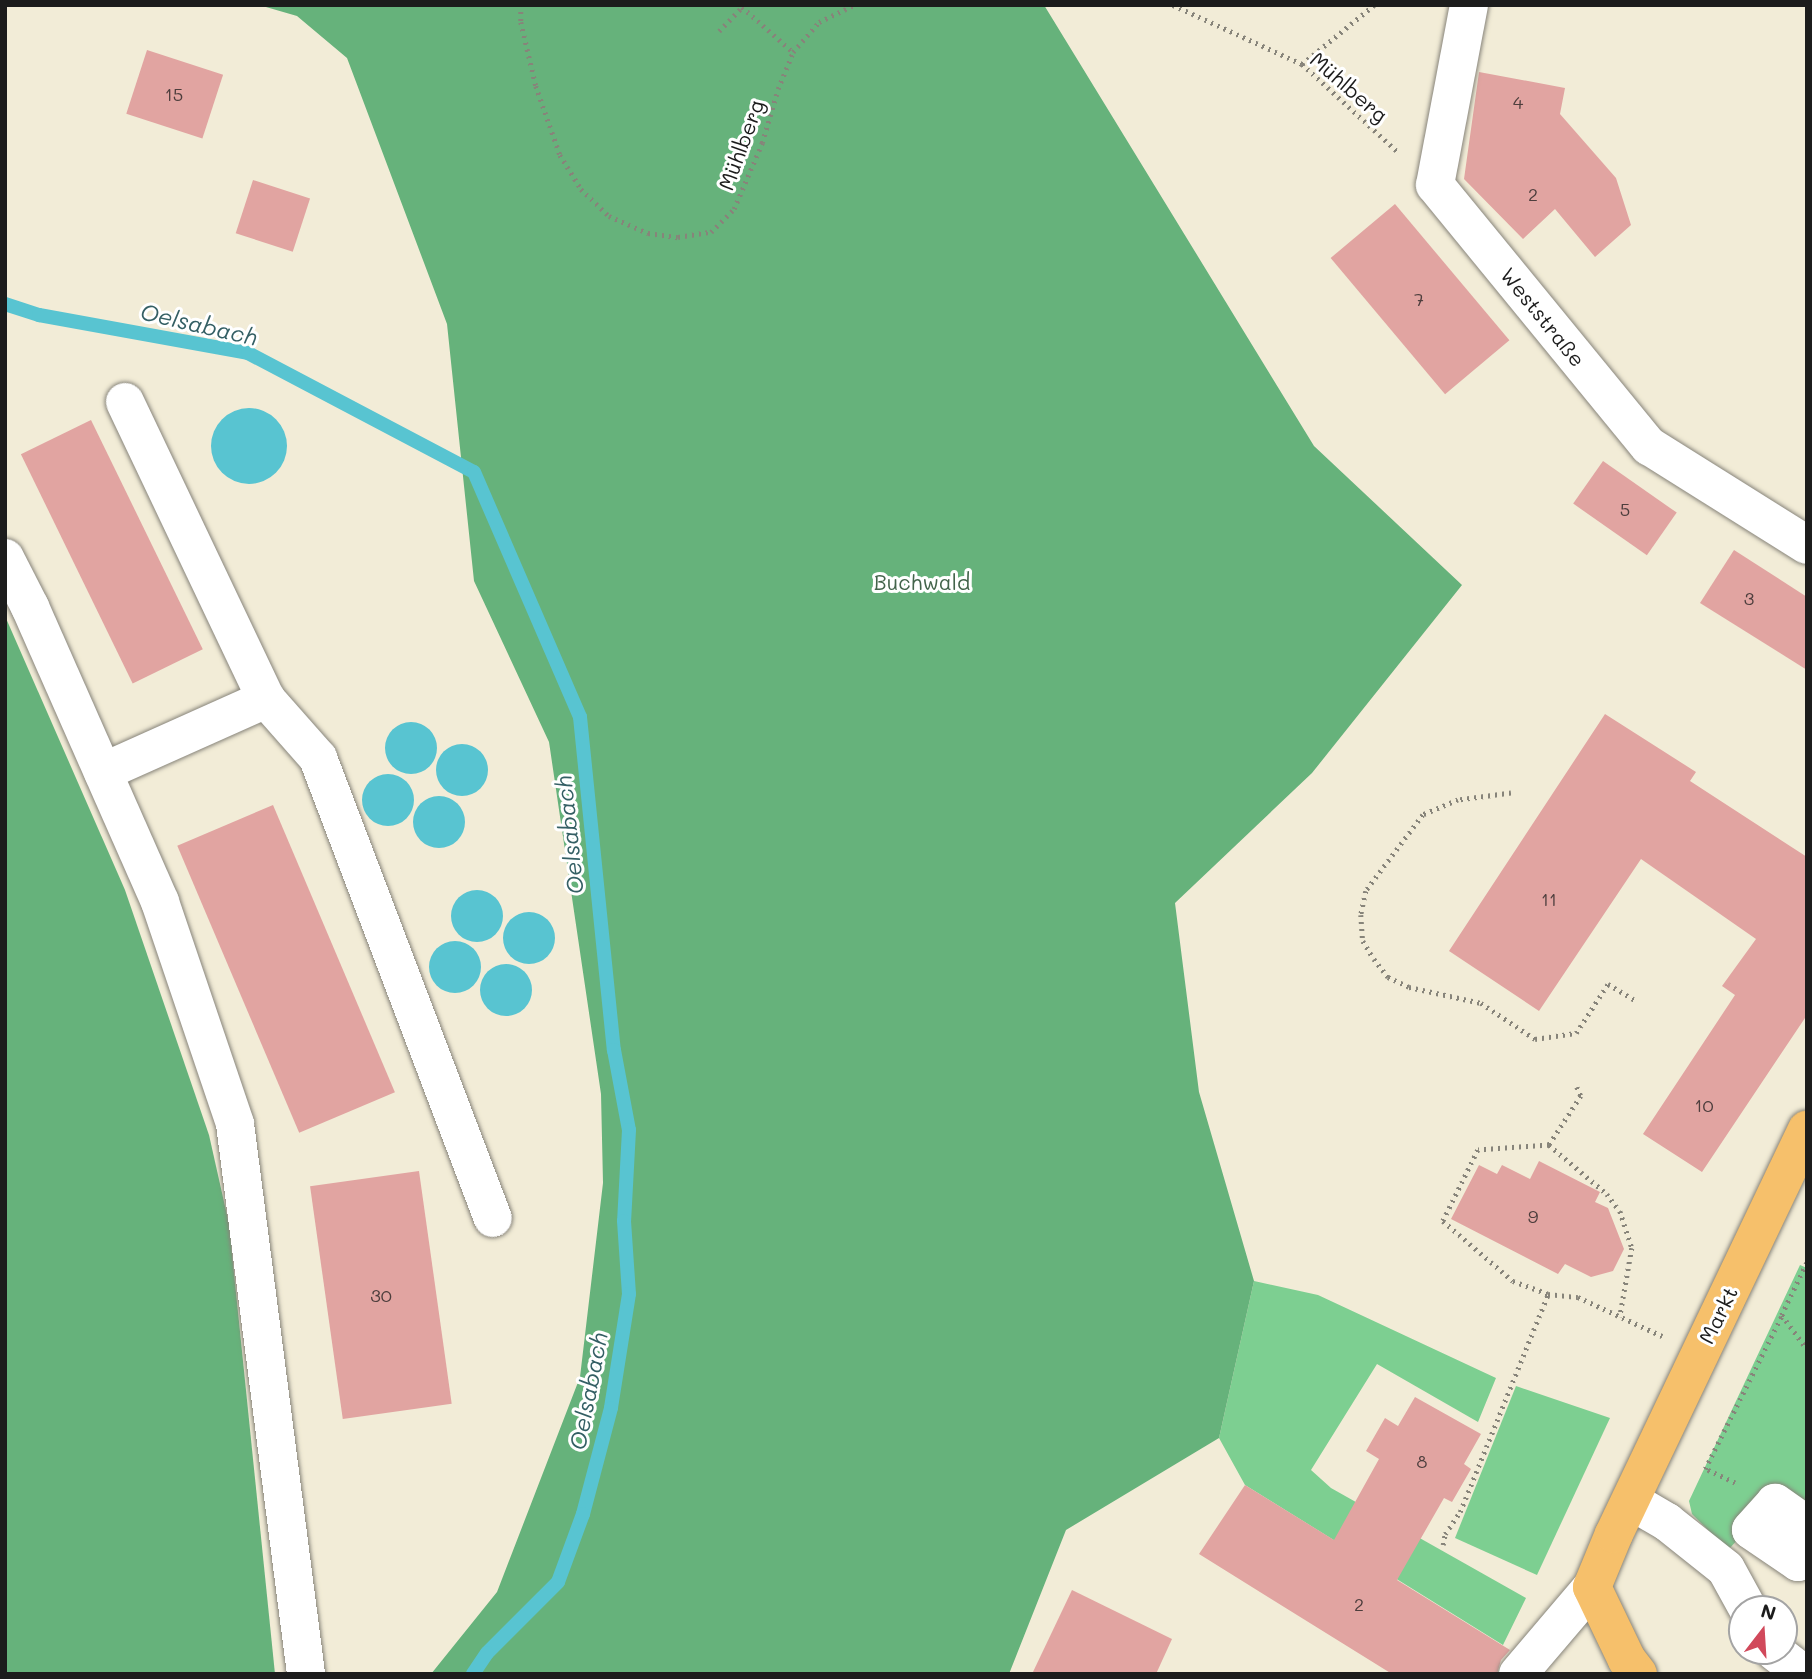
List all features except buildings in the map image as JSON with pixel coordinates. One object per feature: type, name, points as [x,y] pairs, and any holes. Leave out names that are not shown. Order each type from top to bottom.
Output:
[{"type":"main road","name":"Markt","points":[[1592,1587],[1622,1518],[1807,1130]]},
{"type":"main road","points":[[1592,1587],[1627,1660],[1638,1674]]},
{"type":"street","name":"Weststraße","points":[[1469,5],[1435,185],[1649,446],[1807,545]]},
{"type":"street","points":[[125,402],[266,699],[318,758],[493,1218]]},
{"type":"street","points":[[5,558],[30,607],[160,902],[235,1124],[306,1674]]},
{"type":"street","points":[[103,772],[266,699]]},
{"type":"street","points":[[1807,1525],[1775,1503],[1752,1530],[1798,1562],[1807,1559]]},
{"type":"street","points":[[1622,1518],[1667,1522],[1726,1569],[1740,1595]]},
{"type":"street","points":[[1518,1674],[1592,1587]]},
{"type":"path","name":"Mühlberg","points":[[521,5],[521,22],[536,86],[560,155],[581,189],[609,216],[648,233],[678,237],[711,232],[734,209],[762,144],[778,89],[793,52],[819,22],[855,5]]},
{"type":"path","name":"Mühlberg","points":[[1173,5],[1302,64],[1387,142]]},
{"type":"path","points":[[1302,64],[1374,5]]},
{"type":"path","points":[[719,31],[743,6],[793,52]]},
{"type":"path","points":[[1511,793],[1458,800],[1423,815],[1366,891],[1361,915],[1363,941],[1388,977],[1409,987],[1481,1003],[1535,1039],[1576,1033],[1608,984],[1635,1000]]},
{"type":"path","points":[[1549,1145],[1581,1096],[1577,1087]]},
{"type":"path","points":[[1620,1317],[1632,1248],[1620,1210],[1608,1194],[1549,1145],[1478,1150],[1443,1221],[1513,1281],[1548,1294],[1578,1297],[1620,1317],[1649,1330]]},
{"type":"path","points":[[1775,1503],[1705,1469],[1807,1262],[1797,1256]]},
{"type":"path","points":[[1443,1545],[1445,1534],[1460,1512],[1548,1294]]},
{"type":"path","points":[[1782,1315],[1807,1349]]},
{"type":"green space","name":"Buchwald","points":[[259,5],[1044,5],[1314,446],[1462,585],[1312,773],[1175,903],[1199,1092],[1254,1281],[1219,1438],[1066,1530],[1009,1674],[431,1674],[497,1592],[580,1377],[603,1183],[601,1094],[549,742],[474,581],[447,324],[347,58],[297,16]]},
{"type":"green space","points":[[5,616],[125,890],[209,1135],[229,1224],[275,1674],[5,1674]]},
{"type":"green space","points":[[1800,1265],[1807,1268],[1807,1506],[1782,1492],[1728,1550],[1692,1514],[1689,1501]]},
{"type":"green space","points":[[1254,1281],[1318,1295],[1496,1378],[1478,1422],[1377,1364],[1311,1470],[1331,1488],[1526,1598],[1503,1645],[1245,1485],[1219,1438]]},
{"type":"green space","points":[[1516,1386],[1610,1418],[1537,1575],[1455,1538]]},
{"type":"water","points":[[249,408],[264,411],[276,419],[284,431],[287,446],[284,461],[276,473],[264,481],[249,484],[234,481],[222,473],[214,461],[211,446],[214,431],[222,419],[234,411]]},
{"type":"water","points":[[411,722],[421,724],[429,730],[435,738],[435,758],[429,766],[421,772],[411,774],[401,772],[393,766],[387,758],[385,748],[387,738],[393,730],[401,724]]},
{"type":"water","points":[[462,744],[472,746],[480,752],[486,760],[486,780],[480,788],[472,794],[462,796],[452,794],[444,788],[438,780],[436,770],[438,760],[444,752],[452,746]]},
{"type":"water","points":[[388,774],[398,776],[406,782],[412,790],[412,810],[406,818],[398,824],[388,826],[378,824],[370,818],[364,810],[362,800],[364,790],[370,782],[378,776]]},
{"type":"water","points":[[439,796],[449,798],[457,804],[463,812],[463,832],[457,840],[449,846],[439,848],[429,846],[421,840],[415,832],[413,822],[415,812],[421,804],[429,798]]},
{"type":"water","points":[[477,890],[487,892],[495,898],[501,906],[501,926],[495,934],[487,940],[477,942],[467,940],[459,934],[453,926],[451,916],[453,906],[459,898],[467,892]]},
{"type":"water","points":[[529,912],[539,914],[547,920],[553,928],[553,948],[547,956],[539,962],[529,964],[519,962],[511,956],[505,948],[503,938],[505,928],[511,920],[519,914]]},
{"type":"water","points":[[455,941],[465,943],[473,949],[479,957],[479,977],[473,985],[465,991],[455,993],[445,991],[437,985],[431,977],[429,967],[431,957],[437,949],[445,943]]},
{"type":"water","points":[[506,964],[516,966],[524,972],[530,980],[530,1000],[524,1008],[516,1014],[506,1016],[496,1014],[488,1008],[482,1000],[480,990],[482,980],[488,972],[496,966]]},
{"type":"waterway","name":"Oelsabach","points":[[5,304],[39,315],[248,353],[474,472],[580,717],[614,1050],[629,1130],[624,1221],[629,1294],[611,1408],[583,1514],[558,1582],[487,1653],[473,1674]]}]
